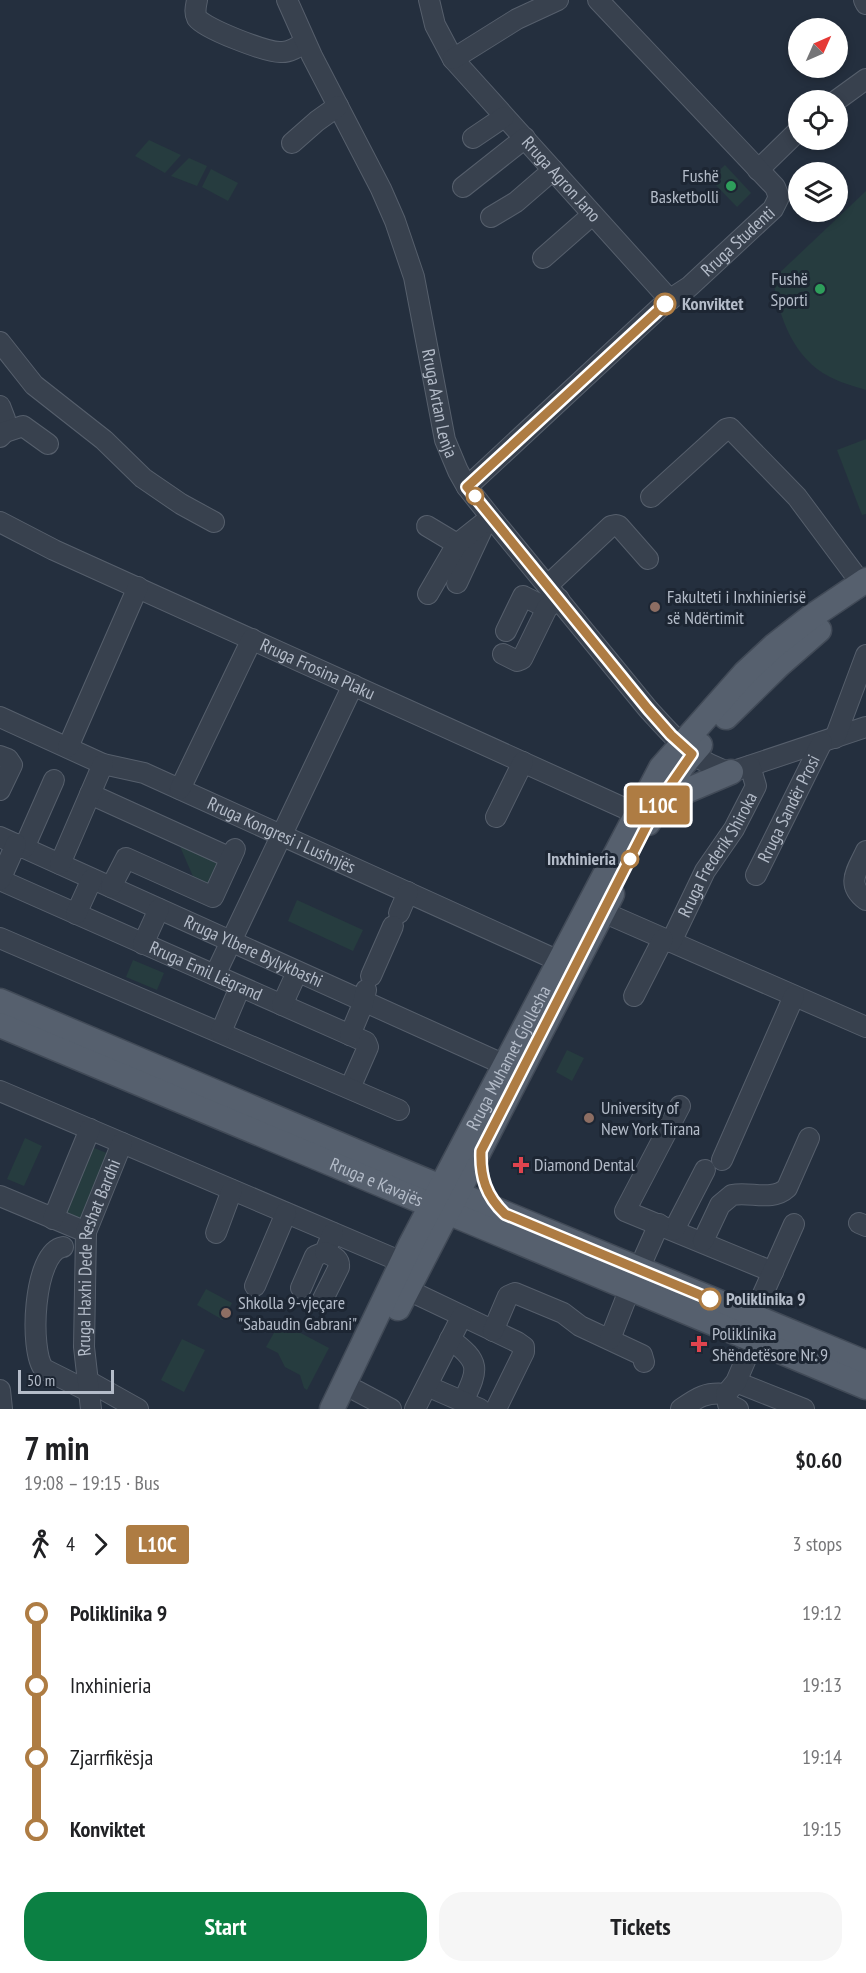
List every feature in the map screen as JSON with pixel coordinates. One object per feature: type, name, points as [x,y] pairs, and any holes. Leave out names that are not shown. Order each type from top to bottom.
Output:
[{"type":"main road","name":"Rruga Muhamet Gjollesha","points":[[472,1147],[505,1065],[559,961],[646,811],[687,748],[745,673],[774,646],[811,617],[864,587]]},
{"type":"main road","points":[[646,811],[679,794],[740,769]]},
{"type":"main road","name":"Rruga Muhamet Gjollesha","points":[[332,1409],[414,1252],[603,912],[646,811]]},
{"type":"main road","name":"Rruga e Kavajës","points":[[0,1001],[395,1179],[742,1326],[866,1387]]},
{"type":"main road","name":"Rruga e Kavajës","points":[[0,1025],[395,1179]]},
{"type":"main road","points":[[472,1147],[498,1222],[475,1231],[454,1235],[414,1252],[410,1222],[395,1179],[431,1166],[472,1147]]},
{"type":"main road","name":"Rruga Muhamet Gjollesha","points":[[352,1400],[408,1290],[414,1252]]},
{"type":"main road","name":"Rruga e Kavajës","points":[[742,1326],[866,1364]]},
{"type":"street","points":[[197,0],[196,17],[201,22],[252,45],[281,52],[293,49],[305,42]]},
{"type":"street","name":"Rruga Artan Lenja","points":[[287,0],[305,42],[381,189],[405,245],[420,305],[428,402],[467,487],[488,518],[552,597],[648,709],[687,748]]},
{"type":"street","name":"Rruga Agron Jano","points":[[429,0],[435,25],[453,59],[670,300]]},
{"type":"street","points":[[453,59],[517,19],[558,0]]},
{"type":"street","name":"Rruga Studenti","points":[[467,487],[670,300],[689,288],[778,203],[778,192],[598,0]]},
{"type":"street","points":[[848,92],[866,79]]},
{"type":"street","points":[[292,144],[317,121],[338,106]]},
{"type":"street","points":[[474,138],[504,117]]},
{"type":"street","points":[[463,187],[525,138]]},
{"type":"street","points":[[758,170],[788,141]]},
{"type":"street","points":[[491,217],[516,202],[553,170]]},
{"type":"street","points":[[543,258],[592,215]]},
{"type":"street","points":[[0,342],[34,385],[105,440],[143,478],[214,522]]},
{"type":"street","points":[[0,406],[5,419],[3,435]]},
{"type":"street","points":[[3,435],[23,426],[48,444]]},
{"type":"street","points":[[651,497],[726,429],[730,428],[797,496],[864,587]]},
{"type":"street","points":[[428,594],[457,544],[488,518]]},
{"type":"street","points":[[457,583],[488,518]]},
{"type":"street","name":"Rruga Frosina Plaku","points":[[0,522],[34,541],[523,762],[646,811]]},
{"type":"street","points":[[427,526],[457,544]]},
{"type":"street","points":[[503,654],[517,661],[522,659],[552,597],[611,526],[620,526],[648,559]]},
{"type":"street","points":[[68,747],[138,587]]},
{"type":"street","points":[[506,631],[523,596],[552,597]]},
{"type":"street","points":[[180,789],[252,639]]},
{"type":"street","name":"Rruga Sandër Prosi","points":[[756,875],[828,740],[866,655]]},
{"type":"street","points":[[215,975],[352,685]]},
{"type":"street","name":"Rruga Kongresi i Lushnjës","points":[[2,724],[68,747],[104,764],[144,773],[180,789],[238,841],[282,836],[559,961]]},
{"type":"street","name":"Rruga Sandër Prosi","points":[[740,769],[865,728]]},
{"type":"street","points":[[687,748],[716,768],[740,769]]},
{"type":"street","points":[[0,756],[8,759],[12,765],[0,790]]},
{"type":"street","points":[[496,817],[523,762]]},
{"type":"street","points":[[60,864],[104,764]]},
{"type":"street","name":"Rruga Frederik Shiroka","points":[[634,996],[705,871],[734,829],[756,786],[740,769]]},
{"type":"street","points":[[0,880],[13,843],[54,780]]},
{"type":"street","points":[[90,794],[238,841],[213,897],[126,858],[111,887]]},
{"type":"street","name":"Rruga Ylbere Bylykbashi","points":[[13,843],[297,972],[367,988],[505,1065]]},
{"type":"street","points":[[856,861],[853,879],[855,887],[866,900]]},
{"type":"street","points":[[76,914],[92,879]]},
{"type":"street","name":"Rruga Emil Lëgrand","points":[[0,880],[366,1042],[368,1047],[350,1088]]},
{"type":"street","points":[[350,1035],[367,988],[408,892]]},
{"type":"street","points":[[143,944],[159,909]]},
{"type":"street","name":"Rruga Frederik Shiroka","points":[[603,912],[866,1026]]},
{"type":"street","points":[[0,938],[399,1110]]},
{"type":"street","points":[[282,1005],[297,972]]},
{"type":"street","points":[[221,1032],[240,987]]},
{"type":"street","points":[[722,1160],[794,996]]},
{"type":"street","points":[[0,1090],[333,1233],[414,1252]]},
{"type":"street","points":[[680,1106],[625,1210],[772,1272]]},
{"type":"street","points":[[53,1219],[90,1129]]},
{"type":"street","points":[[703,1241],[725,1199],[737,1193],[775,1195],[782,1193],[787,1188],[809,1138]]},
{"type":"street","name":"Rruga Haxhi Dede Reshat Bardhi","points":[[90,1394],[84,1347],[79,1244],[122,1143]]},
{"type":"street","points":[[610,1339],[635,1279],[666,1227],[705,1170]]},
{"type":"street","points":[[216,1233],[232,1190]]},
{"type":"street","points":[[0,1196],[53,1219],[79,1244],[52,1253],[40,1280],[37,1319],[39,1363],[44,1369],[90,1394],[138,1409]]},
{"type":"street","points":[[255,1286],[286,1213]]},
{"type":"street","points":[[733,1395],[742,1326],[759,1303],[794,1224]]},
{"type":"street","points":[[301,1288],[315,1256],[325,1252],[333,1233]]},
{"type":"street","points":[[322,1301],[340,1262],[325,1252]]},
{"type":"street","points":[[408,1290],[524,1347],[524,1352],[496,1409]]},
{"type":"street","points":[[493,1331],[508,1296],[515,1293],[563,1313],[580,1326],[642,1355],[644,1362]]},
{"type":"street","points":[[415,1409],[462,1316]]},
{"type":"street","points":[[427,1386],[471,1405],[475,1364],[469,1354],[450,1339]]},
{"type":"street","points":[[0,1390],[2,1409]]},
{"type":"street","points":[[681,1409],[709,1392],[804,1409]]},
{"type":"street","points":[[352,1400],[391,1409]]},
{"type":"green space","points":[[149,140],[181,155],[165,173],[135,156]]},
{"type":"green space","points":[[189,158],[207,166],[197,186],[171,176]]},
{"type":"green space","name":"Fushë Basketbolli","points":[[725,165],[751,193],[737,207],[710,179]]},
{"type":"green space","points":[[211,169],[238,183],[228,201],[202,187]]},
{"type":"green space","name":"Fushë Sporti","points":[[866,191],[866,390],[830,377],[806,359],[797,348],[784,322],[773,279],[833,222],[848,222],[848,208]]},
{"type":"green space","points":[[866,439],[866,514],[862,515],[837,450]]},
{"type":"green space","points":[[178,842],[220,861],[208,887],[195,881]]},
{"type":"green space","points":[[297,900],[363,930],[353,951],[288,921]]},
{"type":"green space","points":[[133,960],[164,973],[157,990],[126,977]]},
{"type":"green space","points":[[567,1050],[584,1058],[572,1081],[556,1072]]},
{"type":"green space","points":[[25,1138],[42,1146],[24,1186],[7,1179]]},
{"type":"green space","points":[[92,1147],[109,1154],[82,1220],[64,1212]]},
{"type":"green space","points":[[206,1289],[232,1303],[223,1320],[197,1305]]},
{"type":"green space","points":[[280,1322],[329,1348],[307,1390],[304,1388],[300,1375],[285,1367],[278,1353],[266,1347]]},
{"type":"green space","points":[[182,1339],[205,1350],[184,1392],[161,1380]]},
{"type":"bus line","name":"L10C","points":[[665,304],[467,487],[648,709],[692,754],[682,766],[647,825],[481,1151],[480,1169],[484,1187],[505,1214],[710,1299]]},
{"type":"place","name":"Fushë Basketbolli","points":[[731,186]]},
{"type":"place","name":"Fushë Sporti","points":[[820,289]]},
{"type":"place","name":"Konviktet","points":[[665,304]]},
{"type":"place","name":"Fakulteti i Inxhinierisë së Ndërtimit","points":[[655,607]]},
{"type":"place","name":"Inxhinieria","points":[[630,859]]},
{"type":"place","name":"University of New York Tirana","points":[[589,1118]]},
{"type":"place","name":"Diamond Dental","points":[[521,1165]]},
{"type":"place","name":"Poliklinika 9","points":[[710,1299]]},
{"type":"place","name":"Shkolla 9-vjeçare \"Sabaudin Gabrani\"","points":[[226,1313]]},
{"type":"place","name":"Poliklinika Shëndetësore Nr. 9","points":[[699,1344]]}]
